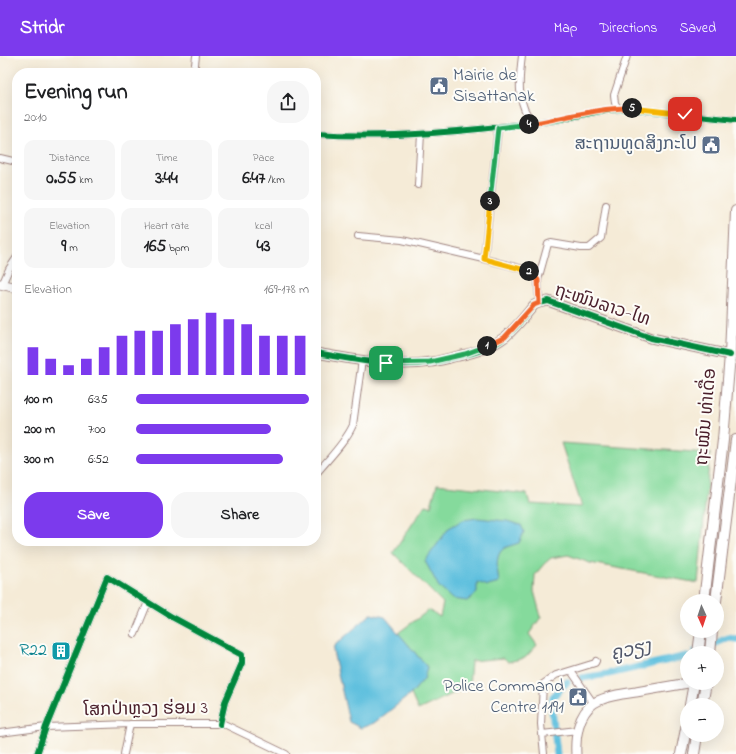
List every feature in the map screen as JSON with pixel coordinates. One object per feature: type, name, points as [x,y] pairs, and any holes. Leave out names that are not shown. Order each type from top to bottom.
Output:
[{"type":"main road","name":"ຖະໝົນ ທ່າເດື່ອ","points":[[705,594],[733,355],[736,211]]},
{"type":"main road","name":"ຖະໝົນ ທ່າເດື່ອ","points":[[717,594],[736,440]]},
{"type":"main road","points":[[681,754],[683,742]]},
{"type":"main road","points":[[694,754],[696,742]]},
{"type":"street","points":[[195,68],[196,56]]},
{"type":"street","points":[[522,56],[520,77],[521,100],[525,113],[534,123]]},
{"type":"street","points":[[618,108],[615,103],[614,95],[627,56]]},
{"type":"street","points":[[321,134],[421,134],[498,128],[618,108],[736,120]]},
{"type":"street","points":[[484,259],[498,128]]},
{"type":"street","points":[[418,185],[421,134]]},
{"type":"street","points":[[0,158],[12,161]]},
{"type":"street","points":[[539,303],[538,280],[548,244],[550,243],[585,249],[589,248],[600,238],[606,205]]},
{"type":"street","points":[[358,236],[402,240],[484,259],[528,270],[538,280]]},
{"type":"street","points":[[12,264],[1,285],[12,287]]},
{"type":"street","name":"ຖະໜົນລາວ-ໄທ","points":[[321,354],[386,363],[430,362],[472,352],[493,344],[505,337],[534,305],[548,301],[651,338],[733,355]]},
{"type":"street","points":[[321,468],[346,437],[353,425],[362,360]]},
{"type":"street","points":[[36,754],[107,577],[172,617],[242,655],[242,663],[225,702],[220,724]]},
{"type":"street","points":[[135,634],[148,602]]},
{"type":"street","points":[[544,754],[545,734],[541,724],[543,684],[556,675],[596,661]]},
{"type":"street","points":[[570,670],[594,704]]},
{"type":"street","points":[[576,754],[575,730],[584,714],[594,704],[612,696],[680,684]]},
{"type":"street","points":[[124,754],[130,724]]},
{"type":"street","name":"ໂສກປ່າຫຼວງ ຮ່ອມ 3","points":[[0,733],[46,727],[130,724],[224,724],[286,754]]},
{"type":"street","points":[[545,734],[575,730]]},
{"type":"green space","points":[[561,443],[710,453],[698,583],[590,563],[568,555],[551,558],[535,575],[534,591],[541,617],[529,634],[537,645],[525,658],[508,662],[504,658],[471,661],[469,686],[418,710],[411,694],[424,679],[427,667],[398,633],[429,610],[440,617],[443,603],[393,553],[425,505],[431,506],[437,484],[527,494],[530,504],[582,507]]},
{"type":"water","points":[[477,518],[507,521],[521,525],[524,532],[519,543],[503,549],[498,556],[497,565],[499,583],[488,586],[477,582],[477,593],[467,601],[452,599],[439,587],[425,561],[449,528],[463,520]]},
{"type":"water","points":[[371,614],[385,617],[427,667],[424,679],[411,694],[374,723],[361,728],[349,722],[333,651],[334,646]]},
{"type":"waterway","name":"ຄູວຽງ","points":[[709,646],[728,638],[736,639]]},
{"type":"waterway","name":"ຄູວຽງ","points":[[582,678],[608,674],[680,658]]},
{"type":"waterway","name":"ຄູວຽງ","points":[[557,754],[552,710],[553,697],[567,682]]},
{"type":"cycle path","points":[[321,134],[372,136],[457,131],[553,120],[599,111],[622,109],[736,120]]},
{"type":"cycle path","points":[[321,354],[388,363],[417,364],[434,362],[489,347],[513,330],[534,305],[548,301],[651,338],[730,355]]},
{"type":"cycle path","points":[[37,754],[46,727],[107,577],[172,617],[242,655],[242,663],[225,702],[220,724]]},
{"type":"place","name":"Mairie de Sisattanak","points":[[439,86]]},
{"type":"place","name":"ສະຖານທູດສິງກະໂປ","points":[[711,145]]},
{"type":"place","name":"R22","points":[[61,651]]},
{"type":"place","name":"Police Command Centre 1191","points":[[578,697]]},
{"type":"route","points":[[386,363],[430,362],[482,349],[505,337],[534,305],[539,303],[538,280],[528,270],[484,259],[498,128],[542,122],[610,109],[624,108],[685,114]]}]
